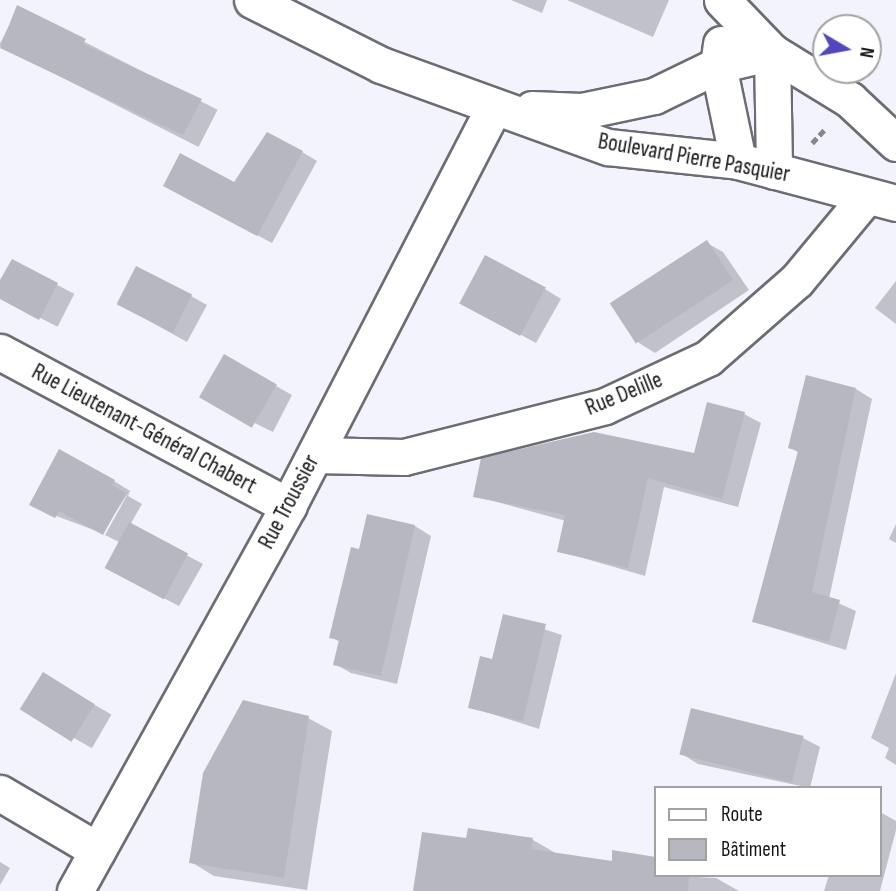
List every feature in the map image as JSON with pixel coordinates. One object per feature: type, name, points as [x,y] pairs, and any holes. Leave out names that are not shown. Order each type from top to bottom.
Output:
[{"type":"street","name":"Boulevard Pierre Pasquier","points":[[252,0],[382,65],[608,146],[738,161],[881,200]]},
{"type":"street","points":[[724,4],[772,52],[850,100],[896,144]]},
{"type":"street","points":[[724,4],[718,65],[738,161]]},
{"type":"street","name":"Boulevard Pierre Pasquier","points":[[494,107],[582,111],[654,96],[718,65],[772,52]]},
{"type":"street","points":[[772,52],[774,171]]},
{"type":"street","name":"Rue Troussier","points":[[75,891],[288,506],[494,107]]},
{"type":"street","name":"Rue Delille","points":[[315,454],[404,457],[605,406],[708,358],[797,280],[881,200]]},
{"type":"street","name":"Rue Lieutenant-Général Chabert","points":[[0,352],[288,506]]},
{"type":"street","points":[[0,793],[97,850]]},
{"type":"building","points":[[17,5],[86,39],[83,44],[202,99],[183,135],[0,48]]},
{"type":"building","points":[[267,132],[303,151],[257,236],[163,186],[180,153],[234,182]]},
{"type":"building","points":[[707,240],[733,280],[636,343],[610,303]]},
{"type":"building","points":[[485,255],[546,287],[520,336],[459,304]]},
{"type":"building","points":[[12,259],[58,283],[39,320],[0,299],[0,280]]},
{"type":"building","points":[[136,266],[192,295],[173,333],[116,304]]},
{"type":"building","points":[[224,354],[277,384],[252,428],[199,397]]},
{"type":"building","points":[[806,375],[856,388],[812,592],[840,600],[829,642],[752,622],[798,451],[788,448]]},
{"type":"building","points":[[707,402],[745,412],[722,499],[648,478],[628,568],[557,552],[565,515],[473,497],[481,458],[594,432],[694,453]]},
{"type":"building","points":[[59,449],[115,480],[112,485],[126,493],[103,535],[59,511],[55,518],[29,505]]},
{"type":"building","points":[[367,514],[415,525],[381,676],[333,665],[339,640],[329,638],[351,547],[359,549]]},
{"type":"building","points":[[129,522],[188,553],[164,599],[105,568]]},
{"type":"building","points":[[503,614],[546,624],[523,721],[468,708],[480,656],[492,659]]},
{"type":"building","points":[[43,672],[95,704],[71,742],[20,709]]},
{"type":"building","points":[[243,700],[309,716],[284,878],[189,863],[203,773]]},
{"type":"building","points":[[691,708],[804,736],[792,783],[679,755]]},
{"type":"building","points":[[468,828],[533,838],[531,849],[612,861],[612,850],[654,857],[654,877],[689,877],[688,891],[413,891],[422,832],[466,838]]}]
